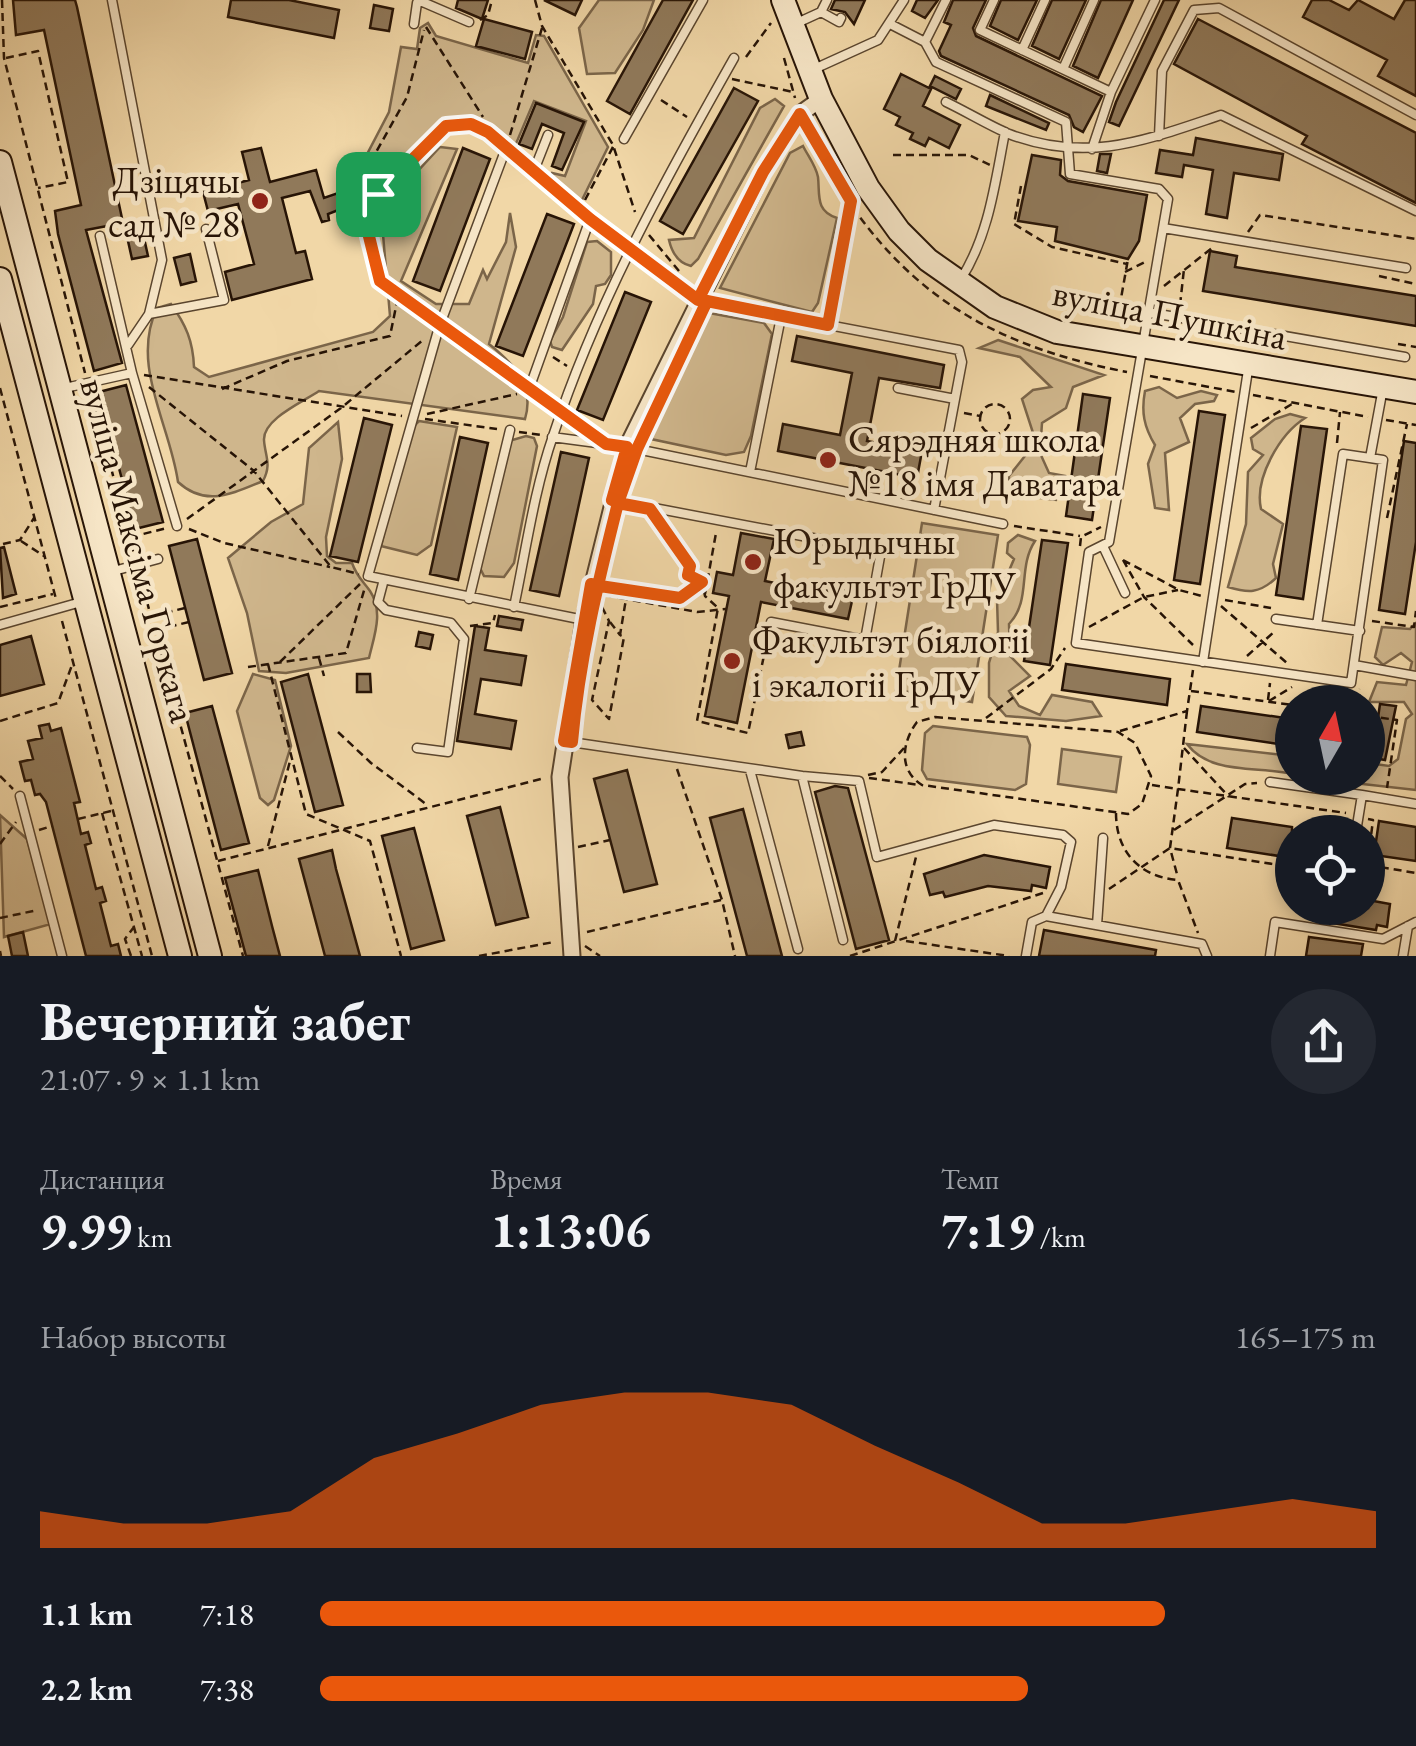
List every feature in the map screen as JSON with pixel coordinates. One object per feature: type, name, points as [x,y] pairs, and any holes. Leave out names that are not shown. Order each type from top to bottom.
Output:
[{"type":"main road","name":"вуліца Пушкіна","points":[[781,20],[811,71],[821,99],[868,188],[899,231],[958,283],[1024,322],[1141,347],[1416,392]]},
{"type":"main road","name":"вуліца Максіма Горкага","points":[[0,162],[210,956]]},
{"type":"main road","name":"вуліца Максіма Горкага","points":[[0,279],[180,956]]},
{"type":"main road","points":[[31,396],[60,389]]},
{"type":"street","points":[[572,956],[560,777],[584,620],[598,588],[612,500],[627,447],[763,172],[800,114],[821,99]]},
{"type":"lane","points":[[112,0],[162,260],[149,314],[128,346]]},
{"type":"lane","points":[[624,139],[704,0]]},
{"type":"lane","points":[[821,12],[827,0]]},
{"type":"lane","points":[[811,71],[865,47],[892,24],[904,0]]},
{"type":"lane","points":[[925,42],[946,0]]},
{"type":"lane","points":[[994,0],[980,30],[1111,92]]},
{"type":"lane","points":[[1022,50],[1044,0]]},
{"type":"lane","points":[[1064,69],[1094,0]]},
{"type":"lane","points":[[1092,149],[1111,92],[1155,0]]},
{"type":"lane","points":[[414,24],[418,2],[469,22]]},
{"type":"lane","points":[[1158,136],[1162,71],[1194,10],[1219,8],[1416,115]]},
{"type":"lane","points":[[781,20],[821,12],[839,22],[841,18]]},
{"type":"lane","points":[[892,24],[925,42],[936,62],[1066,122],[1070,174],[1159,189],[1168,199],[1106,544],[1125,592]]},
{"type":"lane","points":[[514,607],[552,437],[577,372],[628,250],[734,58]]},
{"type":"lane","points":[[946,102],[1005,132],[1065,148],[1128,146],[1221,114],[1416,211]]},
{"type":"lane","points":[[354,220],[446,126],[471,124],[488,132],[505,151],[628,250],[698,300],[958,350],[962,362],[934,510]]},
{"type":"lane","points":[[958,283],[975,256],[1005,132]]},
{"type":"lane","points":[[532,173],[548,135]]},
{"type":"lane","points":[[505,151],[438,326],[368,576],[383,583],[584,620]]},
{"type":"lane","points":[[528,392],[590,219]]},
{"type":"lane","points":[[1162,228],[1406,268]]},
{"type":"lane","points":[[149,314],[224,300],[206,229]]},
{"type":"lane","points":[[100,236],[132,373],[177,526]]},
{"type":"lane","points":[[1148,312],[1406,357]]},
{"type":"lane","points":[[750,472],[781,317]]},
{"type":"lane","points":[[1203,662],[1249,366]]},
{"type":"lane","points":[[60,389],[132,373]]},
{"type":"lane","points":[[1370,458],[1383,387]]},
{"type":"lane","points":[[898,388],[955,399]]},
{"type":"lane","points":[[469,599],[510,430]]},
{"type":"lane","points":[[552,437],[627,447],[1003,524]]},
{"type":"lane","points":[[1106,544],[1089,552],[1076,643],[1351,683],[1383,460],[1343,454],[1317,625]]},
{"type":"lane","points":[[612,500],[881,551],[865,640],[770,622]]},
{"type":"lane","points":[[109,572],[158,559]]},
{"type":"lane","points":[[383,583],[378,602],[386,610],[451,623],[464,640],[448,752],[417,748]]},
{"type":"lane","points":[[0,624],[85,601]]},
{"type":"lane","points":[[1281,620],[1360,631]]},
{"type":"lane","points":[[1354,665],[1416,676]]},
{"type":"lane","points":[[564,741],[750,770],[859,781],[877,857],[994,826],[1063,835],[1071,842],[1061,887],[1046,916]]},
{"type":"lane","points":[[750,770],[798,949]]},
{"type":"lane","points":[[802,776],[843,940]]},
{"type":"lane","points":[[1270,782],[1416,804]]},
{"type":"lane","points":[[20,796],[62,956]]},
{"type":"lane","points":[[1359,815],[1362,796]]},
{"type":"lane","points":[[1097,925],[1103,838]]},
{"type":"lane","points":[[1026,956],[1032,922],[1046,916],[1202,944],[1207,956]]},
{"type":"lane","points":[[1270,956],[1275,922],[1383,939],[1412,924]]},
{"type":"lane","points":[[1403,956],[1412,924]]},
{"type":"path","points":[[2,0],[4,58],[87,380]]},
{"type":"path","points":[[469,22],[488,15],[492,0]]},
{"type":"path","points":[[418,2],[426,25],[483,118]]},
{"type":"path","points":[[426,25],[408,97],[357,186],[380,281],[528,392],[562,411],[606,444]]},
{"type":"path","points":[[505,151],[542,26]]},
{"type":"path","points":[[4,58],[38,51],[68,182],[36,189]]},
{"type":"path","points":[[784,55],[807,132],[851,201],[904,270],[942,302],[1034,350],[1136,374],[1416,424]]},
{"type":"path","points":[[731,78],[794,92]]},
{"type":"path","points":[[667,103],[688,117]]},
{"type":"path","points":[[799,138],[807,132]]},
{"type":"path","points":[[580,210],[613,145],[624,139]]},
{"type":"path","points":[[894,155],[970,156],[998,168]]},
{"type":"path","points":[[1021,186],[1014,224],[1052,246],[1127,261],[1116,325]]},
{"type":"path","points":[[828,325],[851,201]]},
{"type":"path","points":[[1242,241],[1260,215],[1416,239]]},
{"type":"path","points":[[1150,296],[1228,239]]},
{"type":"path","points":[[1126,272],[1145,264],[1147,251]]},
{"type":"path","points":[[1180,306],[1184,269]]},
{"type":"path","points":[[221,389],[287,361],[390,336],[399,292]]},
{"type":"path","points":[[177,526],[341,408],[438,326]]},
{"type":"path","points":[[542,350],[577,372]]},
{"type":"path","points":[[132,373],[341,408],[552,437]]},
{"type":"path","points":[[132,373],[254,471],[331,568]]},
{"type":"path","points":[[90,391],[242,956]]},
{"type":"path","points":[[410,418],[528,392]]},
{"type":"path","points":[[1237,437],[1294,402]]},
{"type":"path","points":[[1000,404],[1010,414],[1009,424],[998,434],[988,432],[980,416],[986,407],[1000,404]]},
{"type":"path","points":[[953,411],[980,416]]},
{"type":"path","points":[[650,509],[690,566],[688,575],[702,582]]},
{"type":"path","points":[[3,544],[20,540],[34,518]]},
{"type":"path","points":[[705,596],[718,522]]},
{"type":"path","points":[[1003,524],[1081,537]]},
{"type":"path","points":[[205,532],[224,542],[368,576]]},
{"type":"path","points":[[20,540],[44,556]]},
{"type":"path","points":[[1106,544],[1144,597],[1198,650]]},
{"type":"path","points":[[248,668],[346,653],[368,576]]},
{"type":"path","points":[[280,662],[368,576]]},
{"type":"path","points":[[598,588],[680,598],[702,582]]},
{"type":"path","points":[[702,582],[705,596],[718,608]]},
{"type":"path","points":[[598,588],[626,599],[697,612],[726,609]]},
{"type":"path","points":[[598,588],[600,605],[608,621],[624,637],[609,718],[592,700],[608,621]]},
{"type":"path","points":[[620,635],[626,590]]},
{"type":"path","points":[[1078,633],[1144,597],[1179,590]]},
{"type":"path","points":[[0,607],[54,593]]},
{"type":"path","points":[[1213,598],[1314,685]]},
{"type":"path","points":[[151,617],[185,608]]},
{"type":"path","points":[[718,608],[697,721],[748,733],[770,622]]},
{"type":"path","points":[[464,640],[472,624],[493,623],[496,612]]},
{"type":"path","points":[[1371,620],[1414,626],[1416,612]]},
{"type":"path","points":[[1236,666],[1281,620]]},
{"type":"path","points":[[155,631],[188,622]]},
{"type":"path","points":[[319,657],[324,676]]},
{"type":"path","points":[[0,721],[58,704],[72,664]]},
{"type":"path","points":[[268,664],[306,814],[370,841],[401,956]]},
{"type":"path","points":[[1193,668],[1170,848],[1202,944]]},
{"type":"path","points":[[1268,702],[1272,672]]},
{"type":"path","points":[[1268,702],[1305,677]]},
{"type":"path","points":[[1190,691],[1275,703]]},
{"type":"path","points":[[856,776],[882,772],[906,746],[916,722],[934,717],[1118,732],[1188,711]]},
{"type":"path","points":[[1385,718],[1397,720],[1385,799]]},
{"type":"path","points":[[338,732],[428,806]]},
{"type":"path","points":[[906,746],[908,774],[922,785],[1116,813],[1136,809],[1151,785],[1143,756],[1118,732]]},
{"type":"path","points":[[1183,746],[1229,797]]},
{"type":"path","points":[[268,847],[291,758]]},
{"type":"path","points":[[673,758],[722,900],[734,956]]},
{"type":"path","points":[[0,776],[20,796]]},
{"type":"path","points":[[217,861],[552,776]]},
{"type":"path","points":[[1173,830],[1246,784],[1270,782]]},
{"type":"path","points":[[1151,785],[1340,815]]},
{"type":"path","points":[[0,844],[22,807]]},
{"type":"path","points":[[78,818],[112,810],[152,956]]},
{"type":"path","points":[[102,812],[142,956]]},
{"type":"path","points":[[1116,813],[1121,844],[1138,867],[1156,878],[1178,880]]},
{"type":"path","points":[[571,836],[572,848],[610,840]]},
{"type":"path","points":[[894,944],[919,846]]},
{"type":"path","points":[[1138,867],[1170,848],[1275,864]]},
{"type":"path","points":[[1385,866],[1416,873]]},
{"type":"path","points":[[850,956],[1061,887]]},
{"type":"path","points":[[600,956],[584,945],[581,933],[722,900]]},
{"type":"path","points":[[0,918],[49,907]]},
{"type":"path","points":[[131,956],[125,939],[134,927]]},
{"type":"path","points":[[479,956],[560,941]]},
{"type":"path","points":[[904,941],[1009,956]]},
{"type":"shaded area","points":[[599,0],[654,0],[643,30],[615,73],[587,74],[579,28]]},
{"type":"shaded area","points":[[428,23],[436,36],[528,63],[536,35],[544,36],[608,147],[579,206],[548,181],[552,173],[565,176],[586,121],[534,101],[515,146],[510,147],[484,128],[445,123],[357,213],[351,185],[389,112],[401,47],[417,49],[420,28]]},
{"type":"shaded area","points":[[775,99],[784,106],[698,259],[691,266],[682,263],[669,240],[694,238],[760,108]]},
{"type":"shaded area","points":[[803,146],[817,173],[822,207],[837,218],[818,303],[812,312],[720,288],[790,153]]},
{"type":"shaded area","points":[[440,147],[457,149],[401,281],[436,304],[469,304],[483,270],[487,279],[506,242],[510,213],[516,247],[489,344],[507,360],[525,386],[525,419],[319,391],[285,412],[265,432],[268,465],[263,481],[220,496],[188,490],[178,482],[150,373],[150,329],[157,308],[171,304],[188,334],[194,367],[209,377],[373,332],[390,316],[381,211]]},
{"type":"shaded area","points":[[597,241],[611,252],[611,275],[605,284],[596,286],[593,304],[562,350],[552,347],[550,341],[563,317],[587,242]]},
{"type":"shaded area","points":[[709,313],[764,323],[772,334],[751,436],[744,452],[726,455],[651,439]]},
{"type":"shaded area","points":[[998,340],[1104,375],[1073,387],[1066,408],[1042,423],[1040,453],[1049,473],[1065,476],[1056,500],[1009,494],[1009,476],[1036,442],[1022,399],[1033,390],[1051,387],[1020,357],[979,348]]},
{"type":"shaded area","points":[[1159,387],[1177,398],[1201,391],[1217,395],[1214,401],[1195,404],[1180,418],[1189,442],[1165,453],[1169,510],[1155,508],[1148,464],[1155,445],[1146,426],[1145,391]]},
{"type":"shaded area","points":[[1290,414],[1305,418],[1278,446],[1261,484],[1261,509],[1283,524],[1273,564],[1276,578],[1253,591],[1228,587],[1246,524],[1248,472],[1263,455],[1253,449],[1251,438],[1275,419]]},
{"type":"shaded area","points":[[419,421],[457,427],[431,545],[417,555],[381,546],[407,433]]},
{"type":"shaded area","points":[[338,422],[342,459],[326,537],[327,556],[336,563],[352,563],[374,599],[377,624],[369,658],[286,673],[259,671],[247,613],[228,558],[271,522],[303,504],[309,448]]},
{"type":"shaded area","points":[[534,438],[537,446],[514,563],[504,577],[484,576],[479,566],[509,441]]},
{"type":"shaded area","points":[[922,523],[998,535],[972,702],[896,690]]},
{"type":"shaded area","points":[[1018,535],[1035,541],[1020,605],[1009,624],[1010,656],[1030,676],[1009,691],[1019,706],[1040,715],[1052,695],[1092,702],[1101,716],[1066,721],[1006,716],[989,697],[989,663],[998,632],[997,599],[1014,559],[1007,553],[1008,543]]},
{"type":"shaded area","points":[[1416,623],[1416,790],[1385,787],[1385,765],[1398,759],[1406,719],[1412,714],[1404,702],[1385,702],[1385,685],[1376,685],[1377,682],[1406,685],[1412,662],[1401,653],[1383,665],[1375,657],[1382,627],[1410,629]]},
{"type":"shaded area","points":[[253,674],[275,680],[291,746],[274,800],[268,805],[260,798],[237,711]]},
{"type":"shaded area","points":[[933,726],[1027,737],[1030,745],[1026,784],[1015,790],[927,779],[922,770],[925,733]]},
{"type":"shaded area","points":[[1187,744],[1275,754],[1275,772],[1221,765],[1197,754]]},
{"type":"shaded area","points":[[1062,749],[1121,757],[1116,792],[1058,784]]},
{"type":"shaded area","points":[[0,815],[27,839],[51,924],[4,937]]},
{"type":"building","points":[[13,0],[75,0],[77,7],[123,223],[86,230],[122,363],[94,371],[58,234],[55,211],[81,205],[44,30],[16,35]]},
{"type":"building","points":[[231,0],[289,0],[339,10],[334,38],[228,17]]},
{"type":"building","points":[[458,0],[488,0],[482,19],[456,8]]},
{"type":"building","points":[[544,0],[582,0],[575,15]]},
{"type":"building","points":[[663,0],[693,0],[630,114],[607,101]]},
{"type":"building","points":[[835,0],[865,0],[854,24],[845,12],[831,9]]},
{"type":"building","points":[[917,0],[938,0],[925,18],[912,11]]},
{"type":"building","points":[[953,0],[986,0],[973,28],[976,36],[1102,96],[1083,132],[1074,127],[1069,115],[941,56],[939,51],[951,25],[944,22]]},
{"type":"building","points":[[1001,0],[1037,0],[1018,40],[990,26]]},
{"type":"building","points":[[1052,0],[1086,0],[1059,59],[1032,46]]},
{"type":"building","points":[[1101,0],[1133,0],[1098,78],[1073,66]]},
{"type":"building","points":[[1164,0],[1179,0],[1119,126],[1109,122],[1116,102]]},
{"type":"building","points":[[1312,0],[1329,0],[1349,10],[1358,0],[1394,19],[1405,0],[1416,0],[1416,96],[1378,76],[1387,60],[1303,17]]},
{"type":"building","points":[[374,5],[393,9],[389,31],[370,28]]},
{"type":"building","points":[[484,19],[532,32],[525,59],[476,46]]},
{"type":"building","points":[[1198,19],[1416,133],[1416,203],[1302,144],[1307,136],[1174,64]]},
{"type":"building","points":[[901,74],[931,89],[923,106],[960,125],[949,148],[929,138],[925,146],[910,139],[913,133],[896,125],[900,117],[884,109]]},
{"type":"building","points":[[935,76],[961,89],[956,99],[930,86]]},
{"type":"building","points":[[734,88],[758,101],[683,234],[660,221]]},
{"type":"building","points":[[990,95],[1049,123],[1046,130],[986,106]]},
{"type":"building","points":[[536,103],[584,122],[562,170],[552,166],[564,133],[542,124],[532,149],[519,144]]},
{"type":"building","points":[[1196,138],[1283,154],[1279,180],[1234,173],[1227,218],[1206,214],[1213,170],[1184,165],[1182,177],[1156,173],[1160,150],[1193,155]]},
{"type":"building","points":[[261,148],[270,182],[316,170],[324,198],[341,192],[346,207],[328,214],[329,220],[322,222],[310,191],[282,198],[296,253],[305,251],[312,279],[232,300],[225,272],[254,264],[238,204],[208,211],[203,192],[249,180],[242,152]]},
{"type":"building","points":[[463,148],[490,159],[440,291],[413,281]]},
{"type":"building","points":[[1100,154],[1111,154],[1107,173],[1097,171]]},
{"type":"building","points":[[1032,155],[1061,160],[1060,175],[1068,181],[1147,195],[1139,241],[1128,259],[1055,241],[1057,227],[1018,221]]},
{"type":"building","points":[[547,214],[574,224],[523,356],[496,346]]},
{"type":"building","points":[[142,229],[148,256],[132,259],[126,232]]},
{"type":"building","points":[[1210,251],[1237,256],[1235,267],[1416,296],[1416,326],[1203,291]]},
{"type":"building","points":[[190,254],[196,281],[181,285],[174,258]]},
{"type":"building","points":[[625,292],[651,302],[603,420],[577,410]]},
{"type":"building","points":[[797,336],[944,365],[940,388],[879,378],[867,441],[922,451],[917,478],[778,451],[783,424],[840,435],[852,373],[792,361]]},
{"type":"building","points":[[126,385],[163,522],[135,529],[99,392]]},
{"type":"building","points":[[1083,394],[1110,398],[1092,520],[1066,516]]},
{"type":"building","points":[[1199,411],[1225,415],[1200,584],[1174,580]]},
{"type":"building","points":[[364,418],[392,425],[358,562],[330,556]]},
{"type":"building","points":[[1301,426],[1327,429],[1303,599],[1276,595]]},
{"type":"building","points":[[460,437],[488,443],[458,580],[430,574]]},
{"type":"building","points":[[1404,441],[1416,443],[1416,542],[1405,614],[1379,610]]},
{"type":"building","points":[[561,452],[589,458],[559,596],[530,590]]},
{"type":"building","points":[[741,533],[774,539],[765,581],[826,593],[827,586],[854,592],[848,619],[761,602],[737,723],[705,716],[729,596],[713,593],[717,572],[733,575]]},
{"type":"building","points":[[197,539],[232,673],[204,680],[169,546]]},
{"type":"building","points":[[1042,540],[1068,543],[1050,665],[1024,661]]},
{"type":"building","points":[[4,547],[16,594],[3,598],[0,548]]},
{"type":"building","points":[[499,616],[523,620],[521,630],[497,626]]},
{"type":"building","points":[[475,626],[489,628],[485,650],[526,656],[521,685],[481,679],[475,714],[516,721],[511,749],[457,741]]},
{"type":"building","points":[[419,632],[433,635],[430,649],[416,646]]},
{"type":"building","points":[[31,636],[44,684],[0,696],[0,645]]},
{"type":"building","points":[[1066,664],[1170,679],[1167,705],[1062,690]]},
{"type":"building","points":[[308,674],[343,805],[315,812],[281,682]]},
{"type":"building","points":[[357,674],[370,674],[371,692],[357,692]]},
{"type":"building","points":[[1385,705],[1396,706],[1385,760]]},
{"type":"building","points":[[212,706],[249,843],[221,850],[185,713]]},
{"type":"building","points":[[1201,706],[1275,717],[1275,743],[1197,732]]},
{"type":"building","points":[[49,724],[51,731],[61,728],[80,802],[74,803],[81,834],[88,832],[91,843],[85,845],[96,889],[102,887],[106,901],[100,903],[111,946],[118,944],[121,956],[86,956],[46,802],[40,794],[35,795],[31,780],[25,781],[20,762],[33,759],[28,741],[42,738],[39,726]]},
{"type":"building","points":[[801,732],[804,745],[789,748],[786,735]]},
{"type":"building","points":[[627,770],[657,884],[624,892],[594,779]]},
{"type":"building","points":[[835,786],[848,788],[889,940],[856,949],[815,792]]},
{"type":"building","points":[[500,807],[528,917],[496,925],[467,816]]},
{"type":"building","points":[[743,809],[782,956],[747,956],[710,818]]},
{"type":"building","points":[[1232,818],[1275,824],[1275,855],[1227,848]]},
{"type":"building","points":[[1385,822],[1416,827],[1416,861],[1385,857]]},
{"type":"building","points":[[414,828],[444,940],[411,949],[382,836]]},
{"type":"building","points":[[332,850],[360,956],[325,956],[299,859]]},
{"type":"building","points":[[984,855],[1050,867],[1046,888],[1032,885],[1031,891],[988,886],[945,897],[943,892],[930,895],[924,874]]},
{"type":"building","points":[[258,870],[280,956],[246,956],[225,878]]},
{"type":"building","points":[[1385,903],[1390,904],[1387,927],[1377,925],[1385,925]]},
{"type":"building","points":[[1345,925],[1377,925],[1376,930]]},
{"type":"building","points":[[1044,930],[1156,950],[1155,956],[1039,956]]},
{"type":"building","points":[[23,932],[28,956],[12,956],[8,936]]},
{"type":"building","points":[[1309,937],[1363,944],[1361,956],[1306,956]]},
{"type":"place","name":"Дзіцячы сад № 28","points":[[260,201]]},
{"type":"place","name":"Сярэдняя школа №18 імя Даватара","points":[[828,460]]},
{"type":"place","name":"Юрыдычны факультэт ГрДУ","points":[[753,562]]},
{"type":"place","name":"Факультэт біялогіі і экалогіі ГрДУ","points":[[732,661]]},
{"type":"route","points":[[378,194],[363,212],[380,281],[528,392],[562,411],[606,444],[627,447],[612,500],[618,503],[598,586],[588,628],[572,742],[564,741],[591,584],[598,586],[680,598],[702,582],[688,575],[690,566],[650,509],[618,503],[637,449],[707,301],[828,325],[851,201],[807,132],[800,114],[763,172],[698,300],[590,219],[505,151],[488,132],[471,124],[446,126],[378,194]]}]
